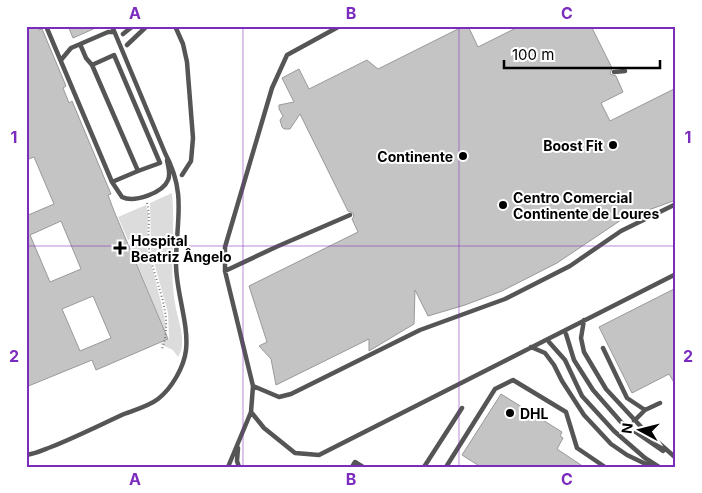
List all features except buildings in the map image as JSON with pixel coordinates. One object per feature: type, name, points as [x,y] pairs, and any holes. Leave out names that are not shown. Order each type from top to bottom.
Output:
[{"type":"lane","points":[[46,26],[117,192],[122,197],[132,200],[160,189],[168,182],[169,172],[165,153]]},
{"type":"lane","points":[[27,456],[158,399],[173,382],[183,363],[186,350],[186,335],[179,298],[176,264],[180,205],[178,183],[112,26]]},
{"type":"lane","points":[[123,34],[133,26]]},
{"type":"lane","points":[[127,45],[146,26]]},
{"type":"lane","points":[[175,26],[188,62],[193,138],[192,161],[182,175]]},
{"type":"lane","points":[[228,467],[251,412],[253,386],[225,271],[226,248],[272,88],[286,55],[340,26]]},
{"type":"lane","points":[[61,60],[67,51],[80,44],[108,32],[114,32]]},
{"type":"lane","points":[[80,44],[86,58],[92,65],[138,171]]},
{"type":"lane","points":[[92,65],[114,55],[160,163],[112,182]]},
{"type":"lane","points":[[614,72],[625,71]]},
{"type":"lane","points":[[253,386],[278,397],[291,394],[420,330],[505,299],[570,266],[621,231],[676,204]]},
{"type":"lane","points":[[225,271],[350,215]]},
{"type":"lane","points":[[251,412],[264,428],[295,453],[319,455],[676,274]]},
{"type":"lane","points":[[584,320],[581,338],[584,352],[606,389],[634,421],[674,458]]},
{"type":"lane","points":[[566,334],[574,360],[593,390],[621,422],[674,458]]},
{"type":"lane","points":[[549,342],[565,360],[582,396],[614,432],[659,467]]},
{"type":"lane","points":[[532,347],[545,353],[554,364],[562,381],[584,415],[611,444],[627,456],[652,467]]},
{"type":"lane","points":[[603,348],[627,398],[645,410]]},
{"type":"lane","points":[[446,467],[495,389],[513,380],[566,412],[576,448],[606,467]]},
{"type":"lane","points":[[634,421],[645,410],[660,404]]},
{"type":"lane","points":[[424,467],[462,408]]},
{"type":"lane","points":[[238,446],[237,461],[239,467]]},
{"type":"lane","points":[[352,467],[355,462],[363,467]]},
{"type":"path","points":[[145,196],[149,210],[148,237],[152,261],[167,320],[166,338],[162,350]]},
{"type":"shaded area","points":[[172,193],[173,280],[182,340],[181,352],[178,357],[173,350],[160,344],[169,339],[168,313],[151,251],[150,203]]},
{"type":"shaded area","points":[[146,205],[148,213],[147,248],[162,306],[166,326],[165,331],[131,249],[139,246],[135,237],[128,240],[118,217]]},
{"type":"place","name":"Boost Fit","points":[[613,145]]},
{"type":"place","name":"Continente","points":[[463,156]]},
{"type":"place","name":"Centro Comercial Continente de Loures","points":[[503,205]]},
{"type":"place","name":"Hospital Beatriz Ângelo","points":[[120,248]]},
{"type":"place","name":"DHL","points":[[510,413]]}]
